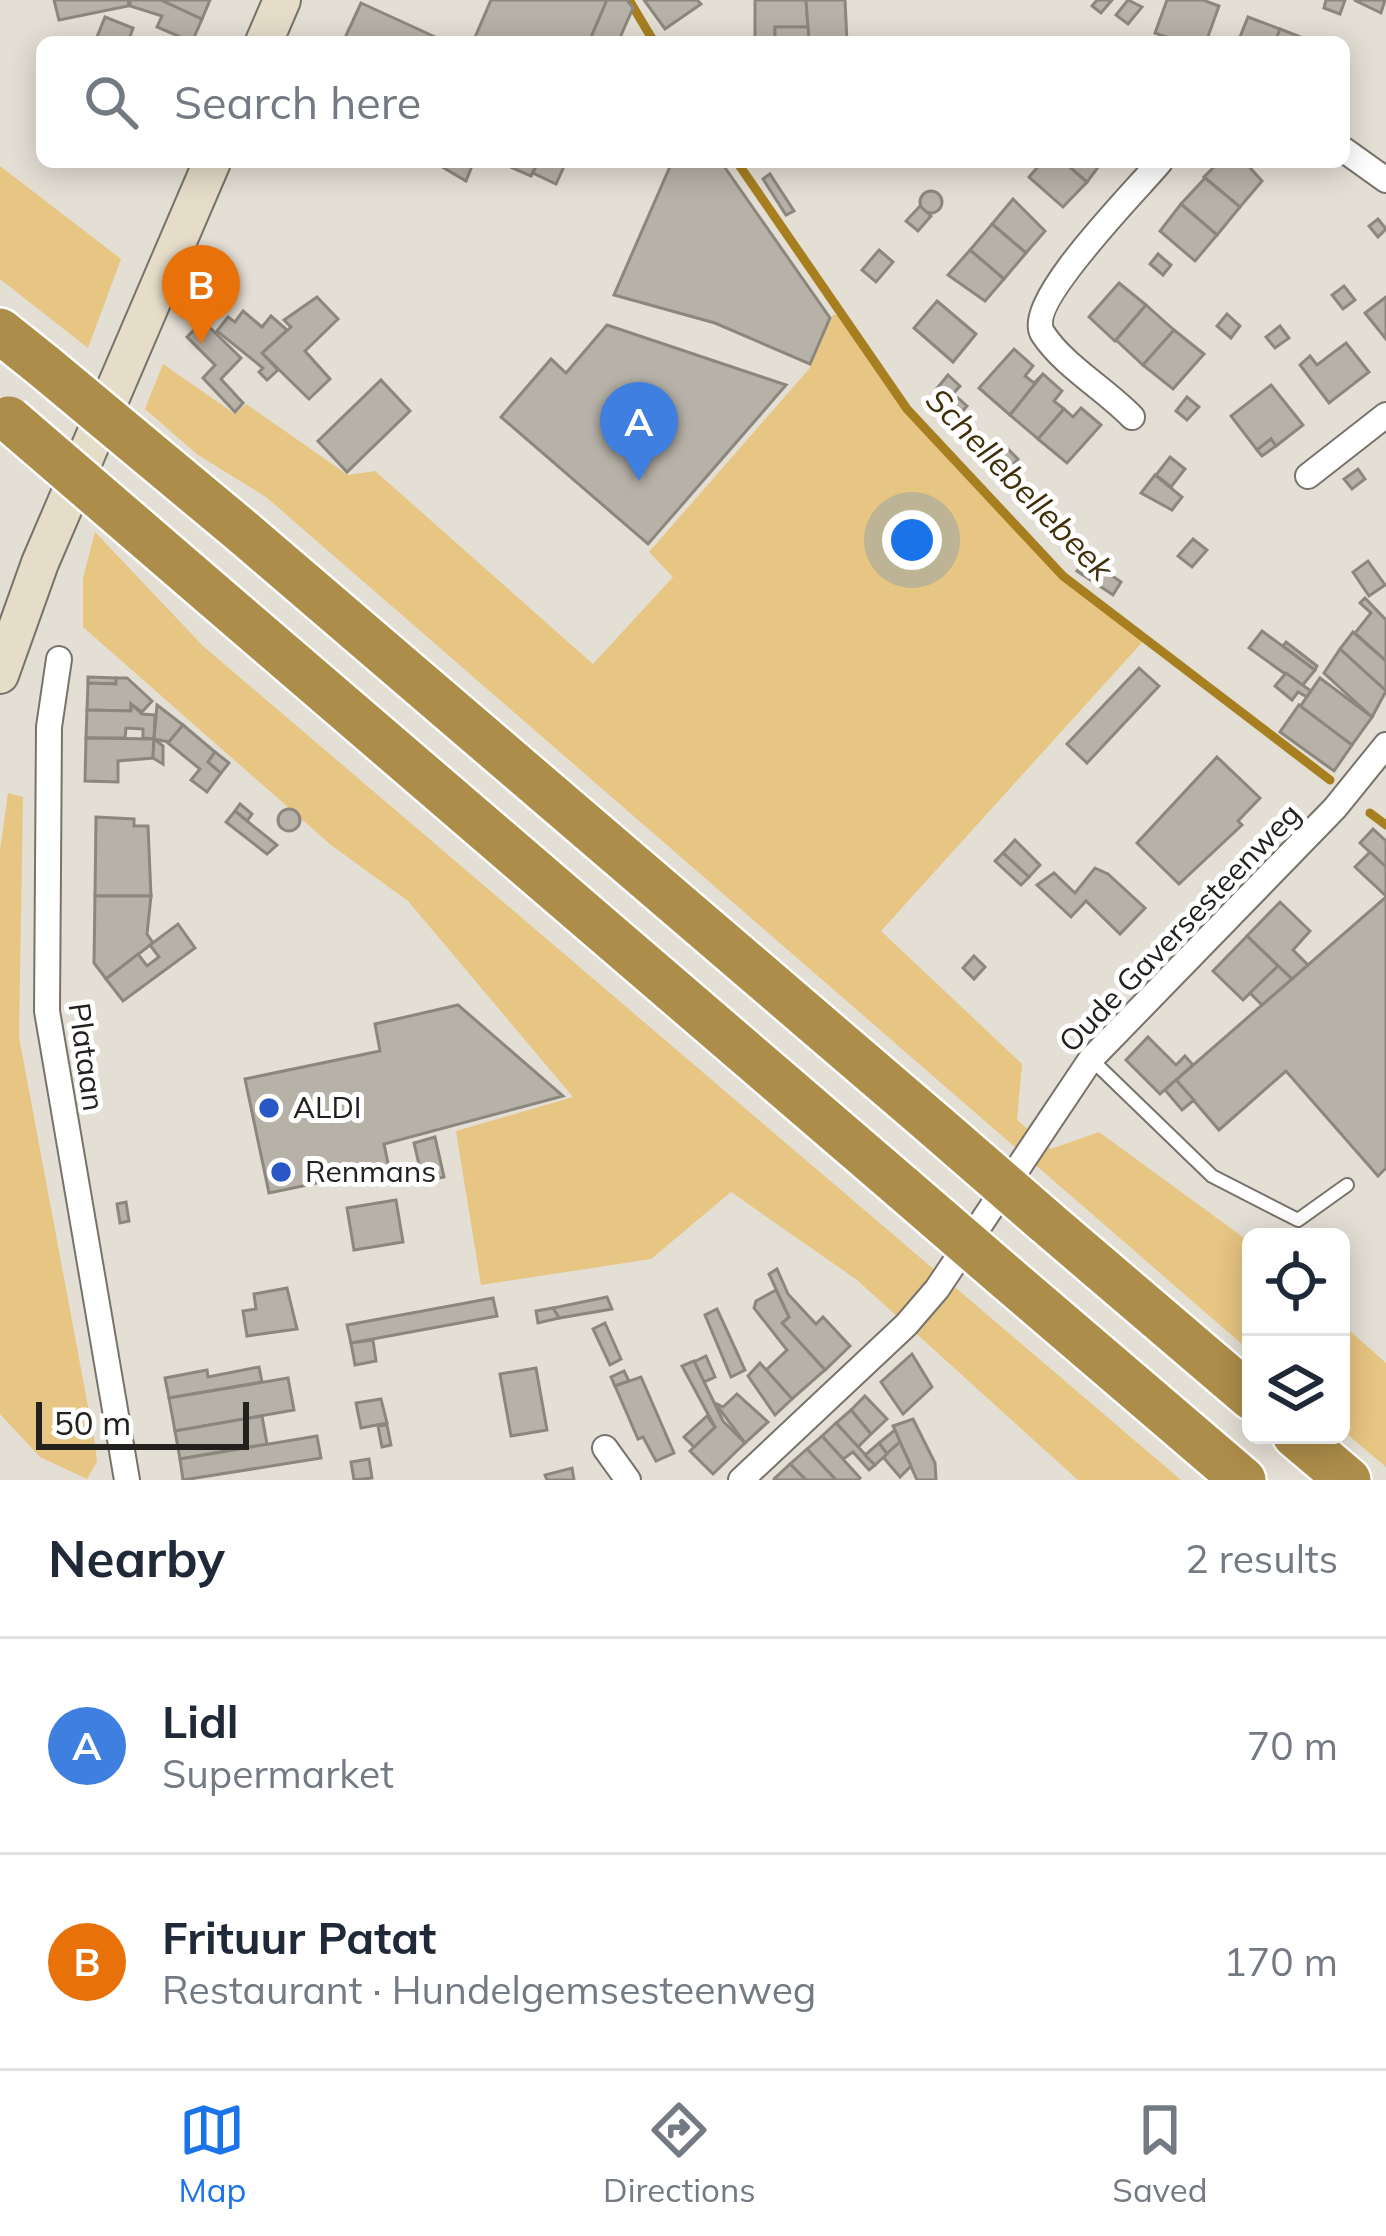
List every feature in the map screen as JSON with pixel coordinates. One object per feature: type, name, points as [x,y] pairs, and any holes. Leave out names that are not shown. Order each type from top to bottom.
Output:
[{"type":"highway","points":[[0,331],[242,532],[1242,1389]]},
{"type":"highway","points":[[5,415],[1243,1480]]},
{"type":"highway","points":[[1306,1444],[1348,1480]]},
{"type":"main road","points":[[267,36],[282,0]]},
{"type":"main road","points":[[0,675],[58,519],[209,168]]},
{"type":"street","points":[[1350,154],[1386,180]]},
{"type":"street","points":[[1132,418],[1040,331],[1038,317],[1058,281],[1155,168]]},
{"type":"street","points":[[1308,476],[1386,415]]},
{"type":"street","name":"Plataan","points":[[59,659],[50,727],[47,1012],[121,1473]]},
{"type":"street","name":"Oude Gaversesteenweg","points":[[744,1479],[906,1325],[937,1289],[1091,1059],[1335,808],[1386,745]]},
{"type":"street","points":[[605,1448],[628,1480]]},
{"type":"lane","points":[[1091,1059],[1212,1176],[1298,1220],[1347,1185]]},
{"type":"shaded area","points":[[0,166],[121,259],[88,348],[0,279]]},
{"type":"shaded area","points":[[833,315],[841,315],[908,409],[1062,576],[1146,638],[881,931],[1022,1064],[1017,1120],[1051,1149],[1099,1132],[1242,1236],[1242,1344],[266,497],[198,455],[145,409],[163,364],[235,414],[246,404],[348,475],[375,471],[593,664],[673,577],[649,552],[809,369]]},
{"type":"shaded area","points":[[95,532],[203,646],[1181,1480],[1078,1480],[857,1280],[731,1192],[651,1259],[481,1285],[456,1131],[573,1097],[408,901],[331,845],[83,627],[83,578]]},
{"type":"shaded area","points":[[8,793],[23,797],[19,1037],[95,1444],[97,1462],[87,1479],[40,1457],[0,1414],[0,851]]},
{"type":"shaded area","points":[[1350,1331],[1386,1363],[1386,1467],[1350,1437]]},
{"type":"building","points":[[54,0],[129,0],[128,6],[59,20]]},
{"type":"building","points":[[130,0],[161,0],[202,19],[195,36],[178,36],[157,27],[162,16],[130,6]]},
{"type":"building","points":[[161,0],[210,0],[202,19]]},
{"type":"building","points":[[491,0],[607,0],[592,36],[476,36]]},
{"type":"building","points":[[607,0],[627,0],[633,8],[621,36],[592,36]]},
{"type":"building","points":[[644,0],[697,0],[701,4],[665,29]]},
{"type":"building","points":[[755,0],[806,0],[808,27],[775,27],[775,36],[755,36]]},
{"type":"building","points":[[806,0],[845,0],[847,36],[809,36]]},
{"type":"building","points":[[1097,0],[1112,0],[1101,13],[1092,6]]},
{"type":"building","points":[[1128,0],[1142,7],[1128,24],[1116,15]]},
{"type":"building","points":[[1167,0],[1203,0],[1219,6],[1208,36],[1155,33]]},
{"type":"building","points":[[1326,0],[1345,0],[1340,14],[1324,8]]},
{"type":"building","points":[[1354,0],[1385,0],[1381,13]]},
{"type":"building","points":[[361,3],[433,36],[346,36]]},
{"type":"building","points":[[105,17],[133,28],[130,36],[97,36]]},
{"type":"building","points":[[1248,17],[1280,29],[1277,36],[1240,36]]},
{"type":"building","points":[[775,27],[808,27],[809,36],[775,36]]},
{"type":"building","points":[[444,168],[471,168],[466,181]]},
{"type":"building","points":[[535,168],[563,168],[556,184],[533,173]]},
{"type":"building","points":[[669,168],[725,168],[830,318],[810,364],[715,323],[614,295]]},
{"type":"building","points":[[1037,168],[1071,168],[1087,182],[1063,207],[1029,177]]},
{"type":"building","points":[[1071,168],[1098,168],[1087,182]]},
{"type":"building","points":[[1213,168],[1250,168],[1262,181],[1240,207],[1204,177]]},
{"type":"building","points":[[770,174],[794,211],[786,215],[763,179]]},
{"type":"building","points":[[1205,178],[1240,207],[1217,235],[1181,204]]},
{"type":"building","points":[[931,191],[942,202],[931,213],[920,202]]},
{"type":"building","points":[[1013,199],[1045,231],[1026,253],[992,224]]},
{"type":"building","points":[[1181,204],[1217,235],[1195,261],[1160,231]]},
{"type":"building","points":[[920,206],[931,216],[918,231],[906,221]]},
{"type":"building","points":[[1378,219],[1386,229],[1378,237],[1369,226]]},
{"type":"building","points":[[992,224],[1026,253],[1004,279],[970,250]]},
{"type":"building","points":[[879,250],[893,262],[876,282],[862,270]]},
{"type":"building","points":[[970,250],[1004,279],[985,301],[948,275]]},
{"type":"building","points":[[1158,254],[1171,265],[1163,275],[1150,264]]},
{"type":"building","points":[[1119,283],[1146,305],[1115,341],[1089,317]]},
{"type":"building","points":[[1344,286],[1355,300],[1343,309],[1332,295]]},
{"type":"building","points":[[317,297],[338,319],[305,351],[330,379],[309,399],[262,353],[291,327],[284,320]]},
{"type":"building","points":[[1386,297],[1386,339],[1365,313]]},
{"type":"building","points":[[937,301],[976,334],[953,362],[914,328]]},
{"type":"building","points":[[1146,305],[1174,330],[1143,365],[1116,340]]},
{"type":"building","points":[[243,311],[262,327],[271,316],[287,330],[262,353],[278,370],[267,380],[259,372],[263,368],[217,331],[228,317],[235,322]]},
{"type":"building","points":[[1227,314],[1240,326],[1231,338],[1217,326]]},
{"type":"building","points":[[203,321],[241,358],[221,379],[243,403],[235,412],[203,378],[215,365],[187,337]]},
{"type":"building","points":[[607,325],[786,385],[648,544],[501,417],[551,359],[566,373]]},
{"type":"building","points":[[1280,326],[1289,338],[1275,348],[1266,337]]},
{"type":"building","points":[[1174,330],[1204,354],[1173,389],[1143,365]]},
{"type":"building","points":[[1346,343],[1369,372],[1329,403],[1300,365],[1310,356],[1317,365]]},
{"type":"building","points":[[1014,349],[1033,366],[1025,376],[1034,383],[1043,374],[1010,415],[979,388]]},
{"type":"building","points":[[1043,374],[1062,391],[1054,401],[1064,409],[1038,439],[1010,415]]},
{"type":"building","points":[[948,375],[960,386],[945,403],[933,393]]},
{"type":"building","points":[[381,380],[410,411],[347,472],[318,441]]},
{"type":"building","points":[[1271,385],[1303,425],[1276,446],[1271,439],[1257,450],[1231,416]]},
{"type":"building","points":[[1187,397],[1199,407],[1187,420],[1176,411]]},
{"type":"building","points":[[958,398],[967,406],[957,417],[948,409]]},
{"type":"building","points":[[1081,408],[1101,425],[1067,463],[1038,439],[1064,409],[1073,417]]},
{"type":"building","points":[[1271,439],[1276,446],[1262,456],[1257,450]]},
{"type":"building","points":[[1005,446],[1018,459],[1009,470],[995,458]]},
{"type":"building","points":[[1170,457],[1185,469],[1171,487],[1156,475]]},
{"type":"building","points":[[1358,469],[1365,479],[1352,489],[1344,479]]},
{"type":"building","points":[[1155,475],[1182,497],[1172,510],[1141,493]]},
{"type":"building","points":[[1193,539],[1207,550],[1192,567],[1178,556]]},
{"type":"building","points":[[1086,558],[1121,582],[1113,595],[1077,571]]},
{"type":"building","points":[[1368,561],[1385,585],[1369,596],[1353,572]]},
{"type":"building","points":[[1365,598],[1386,620],[1386,661],[1355,633],[1371,613],[1360,603]]},
{"type":"building","points":[[1262,631],[1315,670],[1302,686],[1249,648]]},
{"type":"building","points":[[1353,632],[1386,661],[1386,691],[1340,649]]},
{"type":"building","points":[[1286,642],[1317,666],[1315,670],[1283,646]]},
{"type":"building","points":[[1340,649],[1386,691],[1372,717],[1324,673]]},
{"type":"building","points":[[1139,668],[1159,686],[1087,763],[1067,744]]},
{"type":"building","points":[[1286,673],[1311,691],[1307,697],[1298,692],[1292,700],[1275,686]]},
{"type":"building","points":[[88,677],[116,678],[116,684],[88,683]]},
{"type":"building","points":[[116,678],[127,678],[152,701],[142,712],[131,704],[131,711],[87,710],[88,683],[116,684]]},
{"type":"building","points":[[1320,678],[1372,717],[1352,745],[1300,707]]},
{"type":"building","points":[[131,704],[142,714],[155,715],[154,739],[143,738],[143,729],[126,728],[125,738],[86,738],[87,710],[131,711]]},
{"type":"building","points":[[157,705],[183,725],[169,742],[154,739]]},
{"type":"building","points":[[1299,705],[1352,745],[1334,771],[1280,732]]},
{"type":"building","points":[[183,725],[215,752],[208,762],[221,773],[207,792],[191,780],[200,769],[168,743]]},
{"type":"building","points":[[86,738],[154,739],[153,758],[118,761],[118,782],[85,781]]},
{"type":"building","points":[[154,739],[163,746],[163,764],[153,758]]},
{"type":"building","points":[[215,752],[229,763],[221,773],[208,762]]},
{"type":"building","points":[[1217,757],[1260,798],[1238,821],[1242,825],[1179,884],[1137,843]]},
{"type":"building","points":[[240,804],[252,814],[247,821],[235,811]]},
{"type":"building","points":[[289,809],[300,820],[289,831],[278,820]]},
{"type":"building","points":[[235,811],[277,845],[267,854],[226,822]]},
{"type":"building","points":[[96,817],[134,819],[134,826],[148,826],[151,896],[95,896]]},
{"type":"building","points":[[1373,829],[1386,841],[1386,867],[1360,843]]},
{"type":"building","points":[[1015,840],[1040,865],[1029,877],[1003,853]]},
{"type":"building","points":[[1370,852],[1386,867],[1386,896],[1355,867]]},
{"type":"building","points":[[1003,853],[1029,877],[1021,885],[995,861]]},
{"type":"building","points":[[1095,868],[1145,908],[1120,934],[1086,901],[1071,917],[1037,885],[1054,873],[1075,893]]},
{"type":"building","points":[[95,896],[151,896],[147,934],[153,943],[106,979],[94,963]]},
{"type":"building","points":[[1386,897],[1386,1168],[1378,1176],[1286,1071],[1219,1130],[1176,1080]]},
{"type":"building","points":[[1280,902],[1310,931],[1293,950],[1308,965],[1292,979],[1247,936]]},
{"type":"building","points":[[178,924],[195,948],[123,1001],[106,979],[138,954],[147,966],[159,957],[150,945]]},
{"type":"building","points":[[1247,936],[1278,966],[1243,1000],[1213,971]]},
{"type":"building","points":[[974,956],[985,967],[974,979],[963,968]]},
{"type":"building","points":[[1278,966],[1292,979],[1262,1005],[1250,993]]},
{"type":"building","points":[[458,1005],[563,1096],[384,1144],[389,1168],[269,1193],[245,1079],[380,1051],[375,1024]]},
{"type":"building","points":[[1148,1037],[1176,1065],[1185,1056],[1193,1065],[1160,1094],[1126,1060]]},
{"type":"building","points":[[1176,1080],[1194,1100],[1182,1110],[1165,1090]]},
{"type":"building","points":[[435,1137],[444,1177],[423,1181],[414,1143]]},
{"type":"building","points":[[396,1200],[403,1242],[354,1250],[347,1208]]},
{"type":"building","points":[[126,1202],[129,1221],[120,1223],[117,1204]]},
{"type":"building","points":[[777,1269],[788,1294],[816,1324],[823,1317],[850,1346],[825,1370],[782,1323],[789,1317],[769,1274]]},
{"type":"building","points":[[287,1288],[297,1329],[247,1336],[243,1311],[256,1309],[254,1294]]},
{"type":"building","points":[[776,1290],[789,1317],[782,1323],[825,1370],[792,1399],[766,1370],[787,1350],[754,1308],[756,1301]]},
{"type":"building","points":[[607,1297],[612,1309],[559,1318],[553,1308]]},
{"type":"building","points":[[493,1298],[497,1316],[351,1343],[347,1325]]},
{"type":"building","points":[[553,1308],[559,1318],[538,1323],[536,1311]]},
{"type":"building","points":[[717,1309],[745,1370],[731,1377],[705,1315]]},
{"type":"building","points":[[605,1323],[621,1359],[610,1365],[593,1329]]},
{"type":"building","points":[[373,1340],[376,1361],[355,1365],[351,1343]]},
{"type":"building","points":[[912,1354],[932,1387],[903,1414],[881,1382]]},
{"type":"building","points":[[706,1356],[715,1377],[704,1382],[694,1362]]},
{"type":"building","points":[[694,1361],[723,1421],[745,1443],[713,1474],[690,1451],[715,1427],[682,1366]]},
{"type":"building","points":[[760,1363],[792,1399],[775,1415],[748,1376]]},
{"type":"building","points":[[259,1367],[262,1382],[169,1398],[165,1378],[207,1370],[208,1377]]},
{"type":"building","points":[[536,1368],[547,1430],[511,1436],[500,1374]]},
{"type":"building","points":[[624,1371],[629,1381],[615,1386],[611,1377]]},
{"type":"building","points":[[641,1377],[674,1453],[656,1461],[643,1437],[638,1439],[615,1386]]},
{"type":"building","points":[[288,1378],[294,1410],[175,1431],[169,1398]]},
{"type":"building","points":[[737,1394],[768,1422],[745,1443],[715,1403],[723,1407]]},
{"type":"building","points":[[865,1396],[887,1419],[871,1434],[851,1410]]},
{"type":"building","points":[[381,1399],[387,1423],[361,1428],[356,1403]]},
{"type":"building","points":[[851,1410],[871,1434],[858,1447],[836,1423]]},
{"type":"building","points":[[262,1416],[267,1444],[180,1459],[175,1431]]},
{"type":"building","points":[[707,1416],[715,1427],[694,1447],[684,1437]]},
{"type":"building","points":[[913,1419],[935,1463],[936,1480],[917,1480],[893,1426]]},
{"type":"building","points":[[836,1423],[875,1465],[869,1470],[853,1452],[843,1459],[822,1436]]},
{"type":"building","points":[[387,1425],[391,1445],[382,1447],[378,1426]]},
{"type":"building","points":[[895,1430],[900,1442],[887,1454],[879,1443]]},
{"type":"building","points":[[317,1436],[321,1458],[183,1480],[180,1459]]},
{"type":"building","points":[[822,1436],[858,1480],[836,1480],[807,1449]]},
{"type":"building","points":[[900,1442],[911,1466],[900,1477],[883,1457]]},
{"type":"building","points":[[879,1443],[887,1454],[875,1465],[865,1455]]},
{"type":"building","points":[[807,1449],[836,1480],[806,1480],[790,1464]]},
{"type":"building","points":[[369,1459],[372,1478],[354,1480],[351,1462]]},
{"type":"building","points":[[790,1464],[806,1480],[774,1480]]},
{"type":"building","points":[[572,1468],[574,1480],[547,1480],[545,1475]]},
{"type":"waterway","name":"Schellebellebeek","points":[[629,0],[650,36]]},
{"type":"waterway","name":"Schellebellebeek","points":[[741,168],[907,409],[1063,576],[1330,780]]},
{"type":"waterway","name":"Schellebellebeek","points":[[1370,813],[1386,825]]},
{"type":"place","name":"Frituur Patat","points":[[201,344]]},
{"type":"place","name":"Lidl","points":[[639,481]]},
{"type":"place","name":"ALDI","points":[[269,1108]]},
{"type":"place","name":"Renmans","points":[[281,1172]]}]
